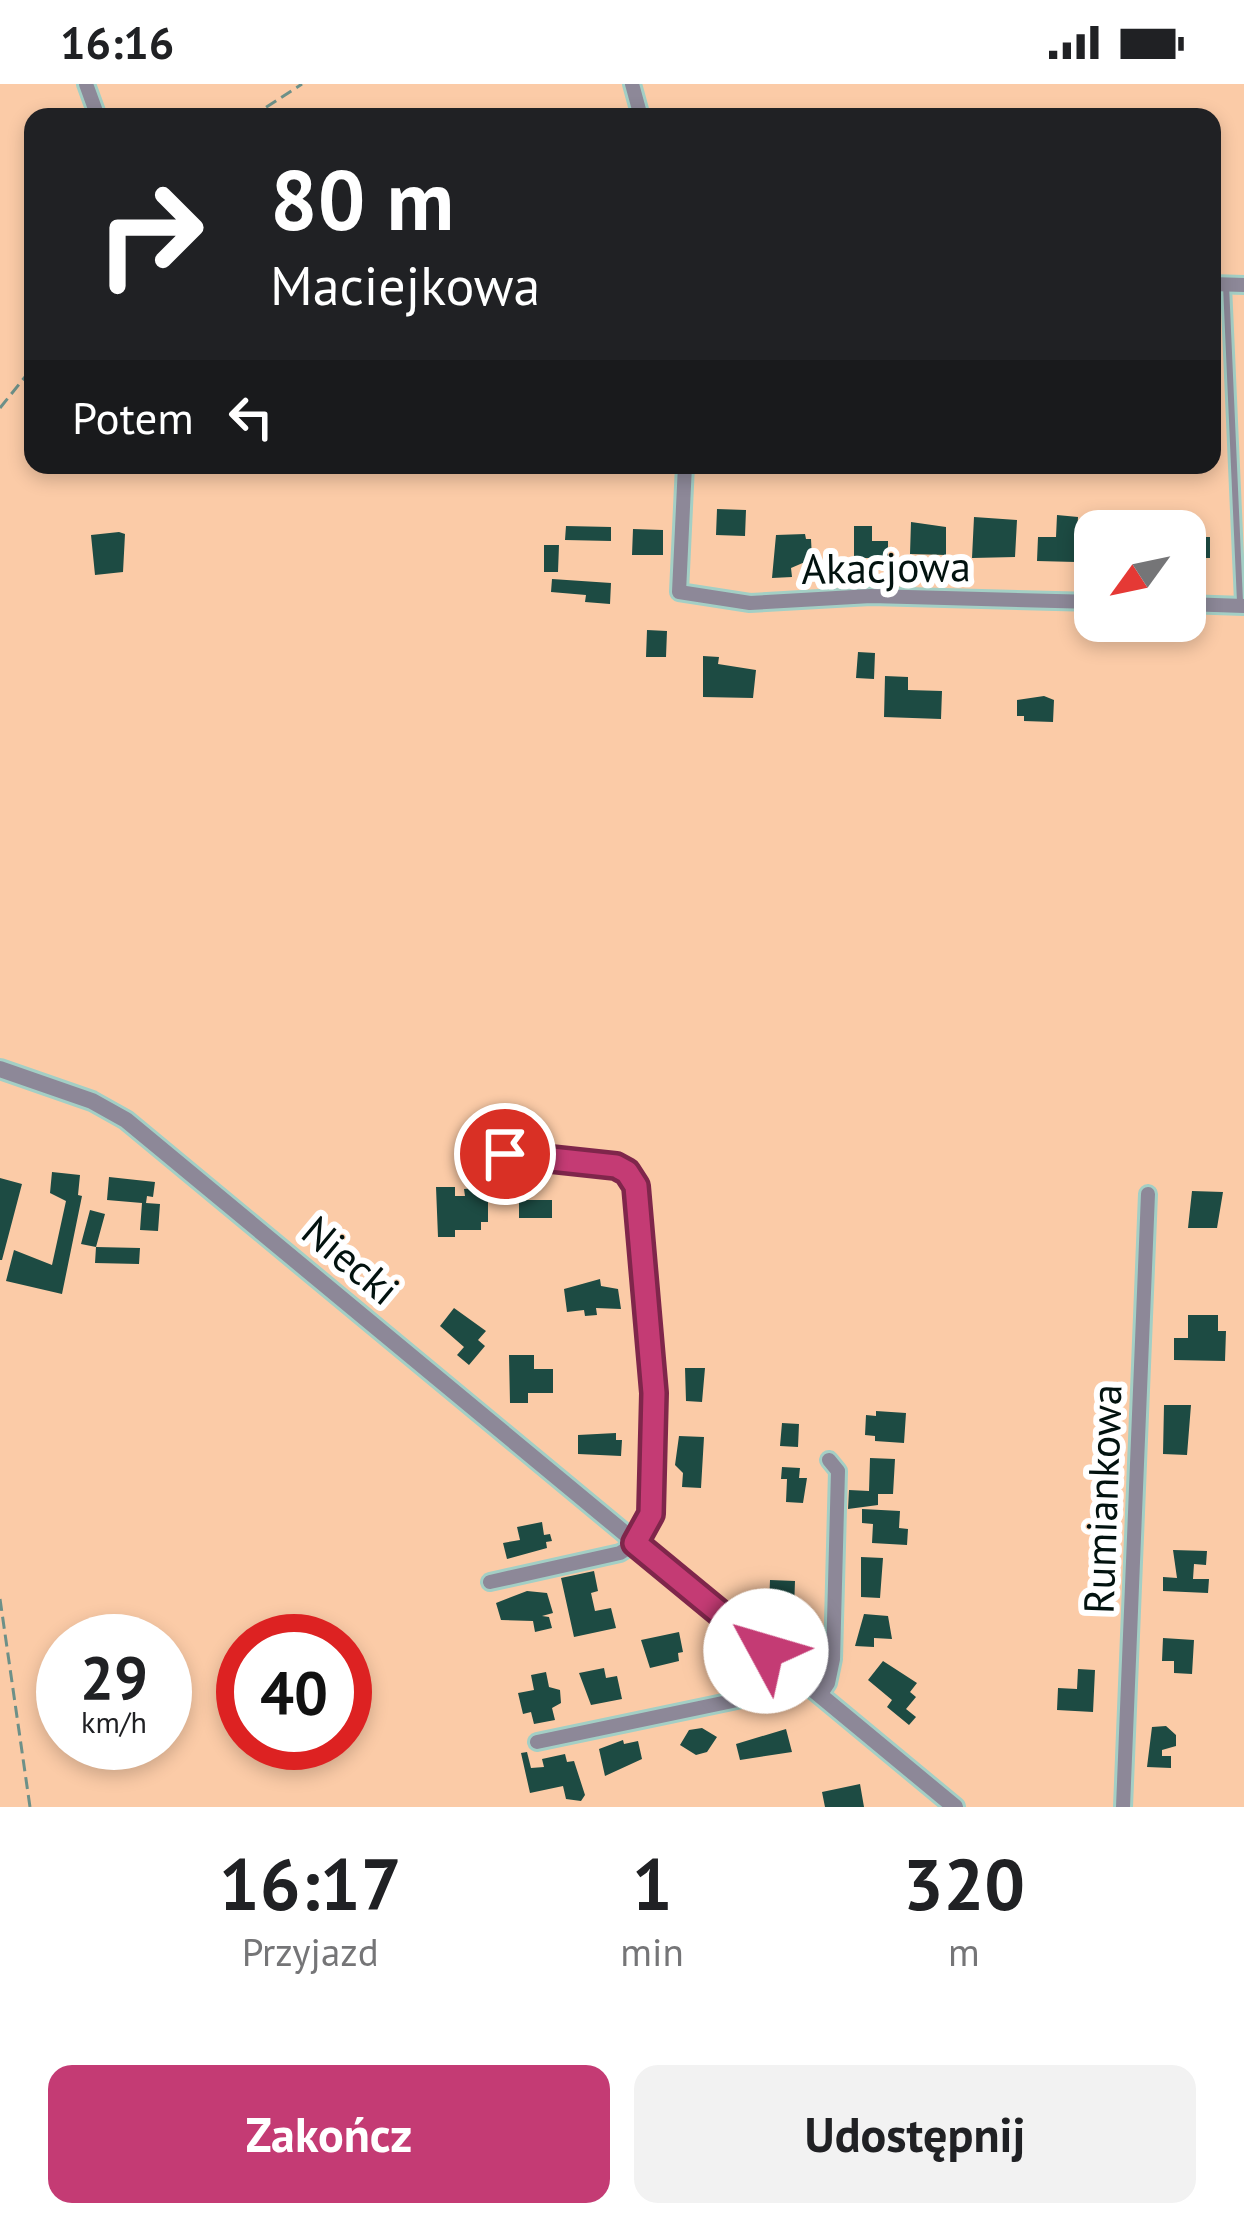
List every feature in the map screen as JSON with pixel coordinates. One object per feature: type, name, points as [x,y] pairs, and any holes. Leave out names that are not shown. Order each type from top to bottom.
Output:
[{"type":"street","name":"Akacjowa","points":[[685,474],[680,592],[750,603],[871,596],[1074,601]]},
{"type":"street","points":[[1206,604],[1242,605]]},
{"type":"street","name":"Niecki","points":[[0,1069],[92,1101],[127,1120],[955,1807]]},
{"type":"street","points":[[490,1582],[613,1556],[635,1543],[651,1514],[654,1393],[636,1186],[616,1166],[505,1154]]},
{"type":"street","name":"Rumiankowa","points":[[1123,1807],[1148,1194]]},
{"type":"street","points":[[820,1695],[828,1683],[832,1659],[838,1472],[829,1460]]},
{"type":"street","points":[[537,1742],[780,1691],[800,1679]]},
{"type":"lane","points":[[1221,313],[1242,605]]},
{"type":"path","points":[[265,108],[302,84]]},
{"type":"path","points":[[0,408],[24,378]]},
{"type":"path","points":[[0,1599],[30,1807]]},
{"type":"shaded area","points":[[0,84],[1244,84],[1244,1807],[0,1807]]},
{"type":"building","points":[[717,509],[746,510],[745,536],[716,535]]},
{"type":"building","points":[[1057,515],[1074,517],[1074,562],[1037,561],[1038,537],[1056,537]]},
{"type":"building","points":[[974,517],[1017,520],[1015,557],[972,558]]},
{"type":"building","points":[[911,522],[946,527],[946,555],[910,554]]},
{"type":"building","points":[[566,526],[611,527],[611,541],[565,540]]},
{"type":"building","points":[[854,526],[872,526],[872,541],[888,541],[888,558],[854,558]]},
{"type":"building","points":[[633,529],[663,530],[663,555],[632,555]]},
{"type":"building","points":[[125,534],[123,572],[95,575],[91,535]]},
{"type":"building","points":[[805,534],[811,539],[812,559],[791,568],[792,577],[772,578],[776,535]]},
{"type":"building","points":[[544,545],[559,545],[558,572],[544,572]]},
{"type":"building","points":[[552,579],[611,583],[610,604],[585,602],[586,595],[551,592]]},
{"type":"building","points":[[647,630],[667,631],[666,657],[646,657]]},
{"type":"building","points":[[858,652],[875,653],[874,679],[856,678]]},
{"type":"building","points":[[703,656],[719,657],[718,664],[756,670],[753,698],[703,697]]},
{"type":"building","points":[[885,676],[908,677],[908,690],[942,691],[941,719],[884,717]]},
{"type":"building","points":[[1044,696],[1054,700],[1053,722],[1024,721],[1024,716],[1017,716],[1017,700]]},
{"type":"building","points":[[52,1172],[80,1175],[78,1195],[82,1196],[62,1294],[6,1281],[14,1250],[52,1265],[66,1201],[50,1193]]},
{"type":"building","points":[[109,1177],[155,1182],[153,1197],[147,1196],[146,1203],[160,1204],[158,1231],[140,1230],[142,1203],[107,1200]]},
{"type":"building","points":[[0,1178],[22,1184],[2,1260],[0,1260]]},
{"type":"building","points":[[436,1187],[455,1187],[455,1196],[465,1196],[464,1189],[488,1187],[488,1222],[481,1222],[481,1230],[455,1230],[455,1237],[438,1237]]},
{"type":"building","points":[[1192,1191],[1223,1192],[1217,1228],[1188,1228]]},
{"type":"building","points":[[519,1200],[552,1200],[552,1218],[519,1218]]},
{"type":"building","points":[[90,1210],[105,1214],[96,1247],[81,1244]]},
{"type":"building","points":[[96,1247],[140,1248],[139,1264],[95,1263]]},
{"type":"building","points":[[600,1279],[601,1286],[618,1289],[621,1309],[596,1308],[597,1315],[585,1316],[584,1310],[567,1312],[564,1289]]},
{"type":"building","points":[[454,1308],[486,1331],[478,1340],[485,1346],[469,1365],[457,1355],[464,1347],[440,1326]]},
{"type":"building","points":[[1188,1315],[1218,1315],[1218,1331],[1226,1331],[1225,1361],[1174,1360],[1174,1338],[1188,1338]]},
{"type":"building","points":[[509,1355],[534,1355],[534,1369],[553,1369],[553,1393],[528,1393],[528,1403],[510,1403]]},
{"type":"building","points":[[685,1368],[705,1368],[702,1402],[686,1401]]},
{"type":"building","points":[[1164,1405],[1191,1405],[1187,1455],[1163,1454]]},
{"type":"building","points":[[876,1411],[906,1413],[904,1443],[875,1441],[875,1436],[865,1435],[866,1415],[876,1416]]},
{"type":"building","points":[[782,1423],[799,1424],[798,1447],[780,1446]]},
{"type":"building","points":[[616,1433],[616,1440],[622,1440],[621,1456],[578,1454],[578,1435]]},
{"type":"building","points":[[679,1436],[704,1437],[701,1488],[682,1487],[683,1473],[675,1465]]},
{"type":"building","points":[[870,1458],[895,1459],[893,1494],[878,1494],[878,1505],[848,1509],[849,1490],[869,1491]]},
{"type":"building","points":[[782,1467],[800,1468],[799,1478],[807,1478],[803,1503],[786,1502],[787,1479],[781,1479]]},
{"type":"building","points":[[862,1509],[900,1511],[899,1528],[908,1529],[907,1545],[872,1543],[873,1524],[862,1523]]},
{"type":"building","points":[[542,1522],[544,1535],[550,1534],[552,1541],[546,1542],[547,1548],[507,1559],[503,1543],[520,1540],[517,1527]]},
{"type":"building","points":[[1173,1550],[1207,1551],[1206,1565],[1194,1564],[1193,1579],[1209,1579],[1208,1593],[1163,1591],[1163,1577],[1177,1578]]},
{"type":"building","points":[[861,1557],[883,1558],[880,1598],[861,1597]]},
{"type":"building","points":[[594,1571],[595,1611],[611,1608],[616,1628],[574,1637],[561,1578]]},
{"type":"building","points":[[770,1580],[795,1581],[794,1609],[769,1607]]},
{"type":"building","points":[[527,1591],[547,1593],[553,1613],[542,1616],[549,1617],[552,1628],[535,1632],[533,1621],[501,1620],[496,1603]]},
{"type":"building","points":[[864,1614],[888,1616],[892,1639],[874,1638],[874,1647],[855,1646]]},
{"type":"building","points":[[679,1632],[683,1652],[678,1653],[679,1661],[650,1668],[641,1640]]},
{"type":"building","points":[[1163,1638],[1194,1640],[1192,1674],[1174,1673],[1174,1661],[1162,1661]]},
{"type":"building","points":[[883,1661],[917,1683],[910,1692],[916,1697],[906,1709],[916,1717],[909,1725],[887,1707],[892,1700],[868,1680]]},
{"type":"building","points":[[604,1668],[606,1678],[617,1676],[622,1699],[591,1705],[579,1673]]},
{"type":"building","points":[[1078,1669],[1095,1670],[1093,1712],[1057,1710],[1058,1688],[1077,1689]]},
{"type":"building","points":[[546,1672],[549,1687],[560,1690],[561,1703],[552,1708],[555,1720],[534,1724],[531,1712],[523,1714],[518,1693],[534,1690],[531,1675]]},
{"type":"building","points":[[1166,1726],[1176,1735],[1176,1746],[1162,1750],[1162,1756],[1171,1756],[1171,1768],[1147,1767],[1152,1727]]},
{"type":"building","points":[[702,1728],[717,1737],[707,1752],[696,1755],[680,1745],[689,1730]]},
{"type":"building","points":[[786,1729],[792,1752],[740,1760],[736,1744]]},
{"type":"building","points":[[623,1740],[624,1744],[638,1741],[642,1759],[605,1776],[599,1749]]},
{"type":"building","points":[[527,1752],[531,1768],[544,1767],[542,1759],[565,1754],[567,1762],[574,1761],[585,1795],[581,1801],[566,1799],[563,1786],[530,1793],[521,1753]]},
{"type":"building","points":[[860,1784],[864,1807],[825,1807],[822,1792]]},
{"type":"route","points":[[505,1154],[616,1166],[636,1186],[654,1393],[651,1514],[635,1543],[766,1651]]}]
